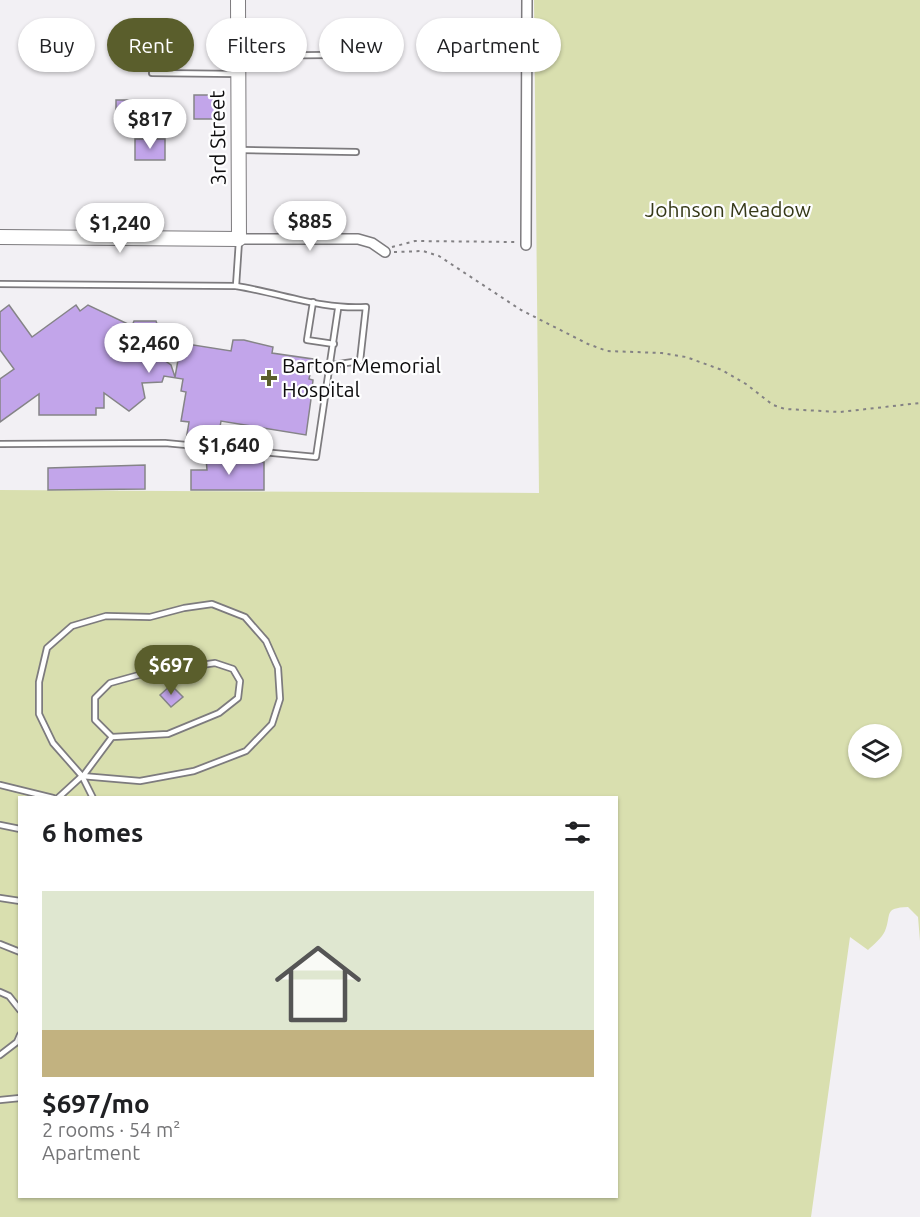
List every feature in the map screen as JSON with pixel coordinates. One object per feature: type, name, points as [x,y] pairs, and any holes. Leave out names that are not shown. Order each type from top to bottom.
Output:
[{"type":"street","name":"3rd Street","points":[[238,0],[238,18]]},
{"type":"street","points":[[526,245],[527,0]]},
{"type":"street","name":"3rd Street","points":[[238,74],[239,239]]},
{"type":"street","points":[[0,237],[358,239],[372,243],[385,252]]},
{"type":"lane","points":[[152,73],[238,74]]},
{"type":"lane","points":[[239,150],[356,152]]},
{"type":"lane","points":[[236,286],[239,239]]},
{"type":"lane","points":[[0,284],[236,286],[338,309],[366,308],[360,361],[332,365]]},
{"type":"lane","points":[[313,302],[307,340],[334,344]]},
{"type":"lane","points":[[0,444],[165,443],[316,457],[332,365],[338,309]]},
{"type":"lane","points":[[82,776],[140,781],[194,771],[246,752],[272,724],[280,699],[278,668],[266,641],[245,617],[212,604],[150,617],[106,616],[72,626],[47,648],[39,682],[39,714],[53,743],[82,776],[92,796]]},
{"type":"lane","points":[[58,796],[82,776],[112,737],[168,734],[219,713],[238,698],[240,681],[233,669],[215,663],[146,673],[110,683],[95,698],[95,720],[112,737]]},
{"type":"lane","points":[[0,785],[34,796]]},
{"type":"lane","points":[[0,825],[18,829]]},
{"type":"lane","points":[[0,898],[18,902]]},
{"type":"lane","points":[[0,944],[18,950]]},
{"type":"lane","points":[[0,992],[9,996],[18,1007]]},
{"type":"lane","points":[[0,1054],[18,1040]]},
{"type":"lane","points":[[0,1100],[13,1101],[18,1099]]},
{"type":"path","points":[[385,252],[396,244],[415,241],[480,243],[511,241],[526,245]]},
{"type":"path","points":[[385,252],[411,250],[439,256],[521,310],[588,344],[607,351],[662,353],[686,357],[722,370],[746,384],[773,405],[785,409],[840,412],[920,403]]},
{"type":"green space","name":"Johnson Meadow","points":[[534,0],[920,0],[920,941],[918,917],[908,907],[895,909],[890,913],[884,934],[868,950],[850,937],[811,1217],[0,1217],[0,490],[539,493],[535,72],[561,72],[561,18],[534,18]]},
{"type":"building","points":[[194,95],[222,95],[222,119],[194,119]]},
{"type":"building","points":[[116,100],[132,100],[132,123],[116,123]]},
{"type":"building","points":[[135,139],[165,139],[165,160],[135,160]]},
{"type":"building","points":[[9,305],[32,337],[76,305],[80,311],[88,305],[132,326],[134,321],[156,321],[163,341],[151,351],[171,365],[175,377],[181,343],[231,351],[233,340],[244,340],[273,347],[272,353],[313,359],[309,379],[313,380],[306,435],[221,421],[220,427],[214,426],[212,443],[186,440],[189,422],[181,421],[186,392],[181,391],[183,379],[164,376],[162,382],[142,383],[145,398],[129,411],[104,393],[104,408],[96,408],[96,415],[39,415],[39,394],[0,422],[0,379],[14,369],[0,350],[0,312]]},
{"type":"building","points":[[206,458],[264,462],[264,490],[191,490],[191,470],[207,470]]},
{"type":"building","points":[[145,465],[145,489],[48,490],[48,468]]},
{"type":"building","points":[[171,685],[183,697],[171,707],[160,695]]},
{"type":"place","name":"Barton Memorial Hospital","points":[[269,378]]}]
